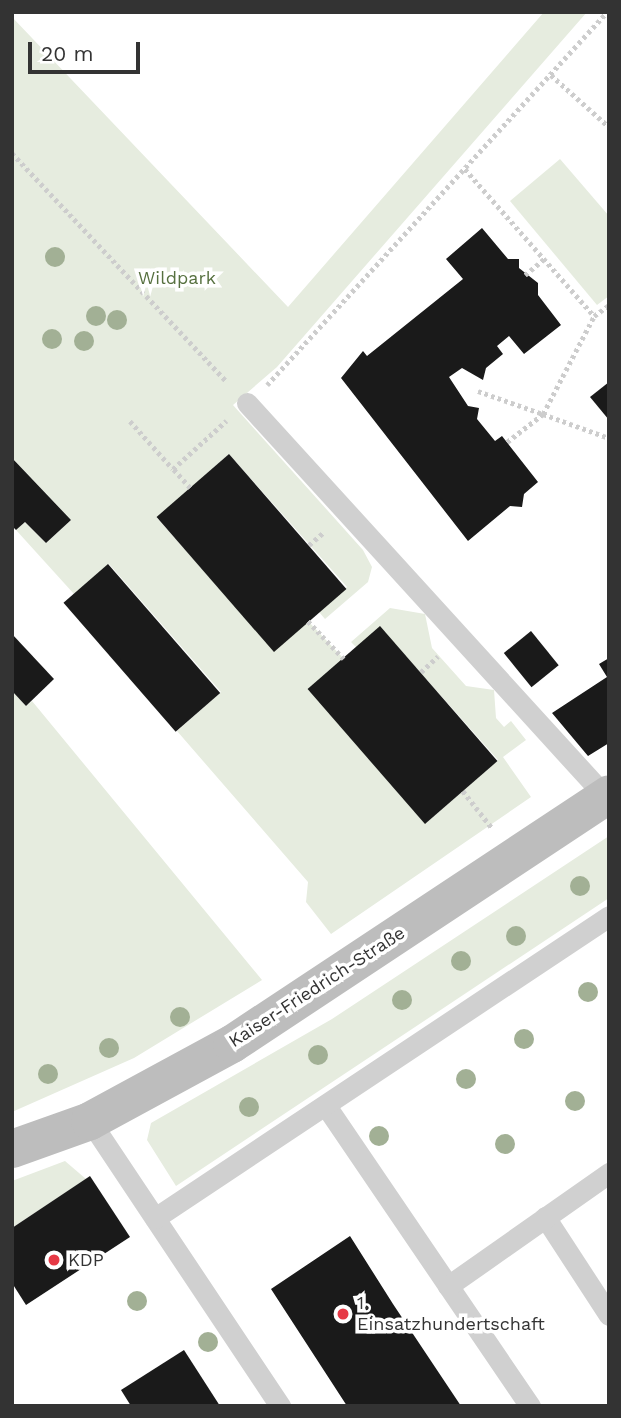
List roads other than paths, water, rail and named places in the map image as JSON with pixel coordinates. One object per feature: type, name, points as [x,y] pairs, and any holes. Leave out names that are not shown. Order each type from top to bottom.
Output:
[{"type":"street","name":"Kaiser-Friedrich-Straße","points":[[12,1149],[90,1121],[232,1044],[607,795]]},
{"type":"lane","name":"Kaiser-Friedrich-Straße","points":[[247,403],[607,795]]},
{"type":"lane","points":[[155,1218],[609,916]]},
{"type":"lane","points":[[326,1106],[530,1406]]},
{"type":"lane","points":[[90,1121],[280,1406]]},
{"type":"lane","points":[[448,1286],[609,1173]]},
{"type":"lane","points":[[545,1217],[609,1315]]},
{"type":"place","name":"KDP","points":[[54,1260]]},
{"type":"place","name":"1. Einsatzhundertschaft","points":[[343,1314]]},
{"type":"park label","name":"Wildpark","points":[[177,278]]}]
